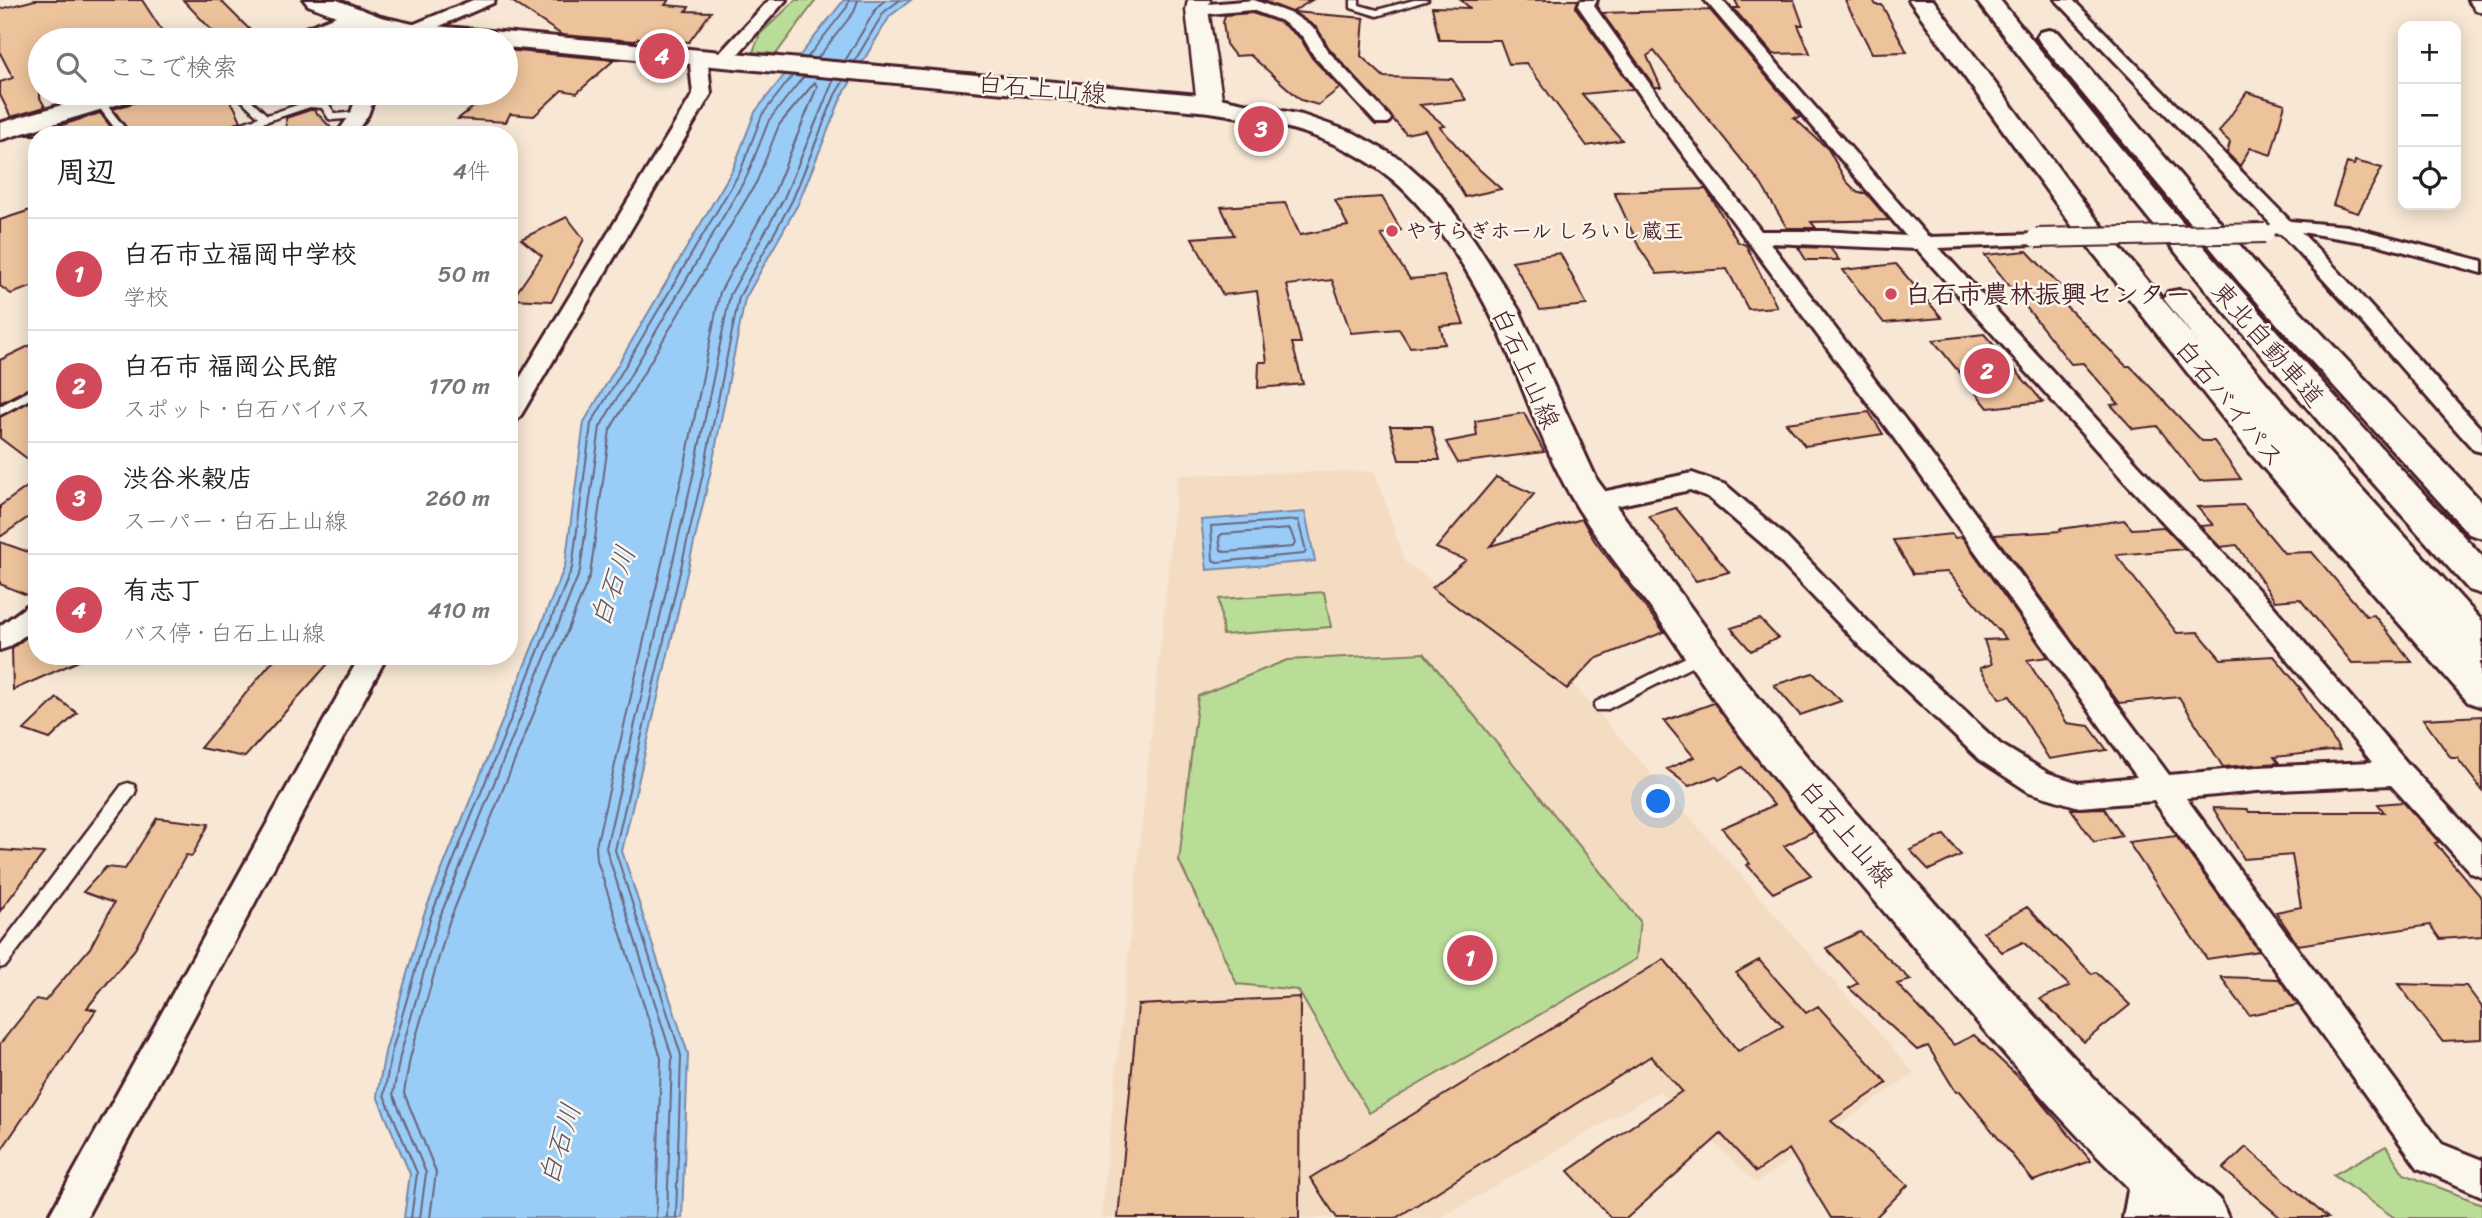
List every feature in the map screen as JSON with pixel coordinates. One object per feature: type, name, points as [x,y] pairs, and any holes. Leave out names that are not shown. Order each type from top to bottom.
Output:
[{"type":"main road","name":"白石上山線","points":[[316,0],[385,28]]},
{"type":"main road","name":"白石バイパス","points":[[1921,0],[2083,221],[2265,448],[2482,691]]},
{"type":"main road","name":"白石バイパス","points":[[1950,0],[2076,169],[2190,312],[2276,416],[2482,647]]},
{"type":"main road","name":"東北自動車道","points":[[1988,0],[2093,135],[2229,300],[2372,463],[2482,580]]},
{"type":"main road","name":"東北自動車道","points":[[2019,0],[2138,146],[2250,276],[2482,526]]},
{"type":"main road","points":[[1198,5],[1202,103]]},
{"type":"main road","points":[[328,28],[357,17]]},
{"type":"main road","name":"白石上山線","points":[[518,43],[1202,103],[1293,119],[1330,131],[1388,163],[1415,185],[1445,222],[1493,293],[1522,348],[1553,431],[1592,502],[1730,690],[1852,841],[1982,993],[2149,1174],[2201,1218]]},
{"type":"main road","points":[[0,132],[90,105]]},
{"type":"street","points":[[411,28],[487,0]]},
{"type":"street","points":[[518,400],[702,94],[699,65],[722,60],[778,0]]},
{"type":"street","points":[[1589,0],[1586,6],[1754,237],[1910,443],[2430,1156],[2482,1178]]},
{"type":"street","points":[[1713,0],[1923,243],[2135,477],[2259,607],[2398,772],[2482,864]]},
{"type":"street","points":[[2064,0],[2276,230],[2482,444]]},
{"type":"street","points":[[2476,0],[2482,7]]},
{"type":"street","points":[[1198,5],[1257,3],[1288,18],[1310,34],[1320,52],[1381,119]]},
{"type":"street","points":[[351,126],[362,105]]},
{"type":"street","points":[[1754,237],[1823,237],[1923,243],[2339,230],[2482,267]]},
{"type":"street","points":[[1592,502],[1692,481],[1717,491],[1775,541],[1870,640],[1990,752],[2039,783],[2079,795],[2257,779],[2398,772]]},
{"type":"street","points":[[0,640],[28,619]]},
{"type":"street","points":[[66,1218],[369,665]]},
{"type":"street","points":[[2141,1218],[2149,1174]]},
{"type":"lane","points":[[1355,0],[1354,6],[1377,13],[1424,0]]},
{"type":"lane","points":[[102,105],[118,126]]},
{"type":"lane","points":[[251,105],[265,118]]},
{"type":"lane","points":[[241,126],[306,105]]},
{"type":"lane","points":[[325,105],[331,117],[359,114]]},
{"type":"lane","points":[[0,411],[28,395]]},
{"type":"lane","points":[[1601,706],[1705,654]]},
{"type":"lane","points":[[0,960],[128,790]]},
{"type":"shaded area","points":[[1375,471],[1404,561],[1573,684],[1914,1073],[1756,1183],[1659,1091],[1440,1218],[1101,1218],[1178,475]]},
{"type":"green space","points":[[796,0],[816,0],[776,54],[753,52],[760,34]]},
{"type":"green space","points":[[1324,592],[1331,627],[1223,635],[1219,599]]},
{"type":"green space","points":[[1424,653],[1640,921],[1636,959],[1369,1113],[1298,990],[1237,984],[1179,861],[1198,696],[1287,660]]},
{"type":"green space","points":[[2386,1146],[2404,1174],[2482,1204],[2482,1218],[2395,1218],[2333,1175]]},
{"type":"water","name":"白石川","points":[[844,0],[911,0],[890,16],[841,98],[798,204],[745,299],[711,470],[622,851],[688,1054],[682,1218],[404,1218],[410,1174],[377,1096],[385,1052],[424,914],[565,566],[584,422],[733,169],[755,112]]},
{"type":"water","points":[[1305,512],[1315,561],[1207,570],[1201,520]]},
{"type":"building","points":[[35,0],[142,0],[160,28],[28,28],[28,105],[45,107],[11,117],[0,95],[0,82],[13,78],[0,53],[0,9]]},
{"type":"building","points":[[183,0],[220,0],[248,28],[210,28]]},
{"type":"building","points":[[510,0],[669,0],[665,5],[689,7],[686,11],[711,12],[689,42],[638,38],[635,41],[562,35]]},
{"type":"building","points":[[1261,0],[1312,0],[1292,12]]},
{"type":"building","points":[[1461,0],[1578,0],[1576,8],[1633,89],[1582,94],[1622,140],[1587,146],[1526,63],[1509,64],[1500,40],[1439,40],[1432,7],[1470,8]]},
{"type":"building","points":[[1735,0],[1794,0],[1803,25],[1798,25],[1810,53],[1773,54],[1733,8],[1739,8]]},
{"type":"building","points":[[1845,0],[1873,0],[1876,5],[1882,5],[1907,52],[1872,53]]},
{"type":"building","points":[[1710,10],[1801,117],[1794,118],[1828,149],[1846,181],[1858,193],[1866,193],[1889,220],[1811,222],[1816,228],[1787,228],[1761,184],[1654,51],[1647,56],[1661,87],[1655,87],[1602,13]]},
{"type":"building","points":[[1293,12],[1364,18],[1361,56],[1384,77],[1452,79],[1466,100],[1420,105],[1445,126],[1440,127],[1472,163],[1501,189],[1465,197],[1425,130],[1406,134],[1329,48],[1317,28]]},
{"type":"building","points":[[1252,13],[1281,23],[1301,39],[1312,58],[1340,88],[1318,105],[1301,100],[1250,55],[1235,56],[1226,44],[1223,23],[1225,15]]},
{"type":"building","points":[[518,51],[614,60],[577,93],[562,90],[534,116],[510,114],[506,122],[458,119],[476,105],[518,105]]},
{"type":"building","points":[[2247,92],[2285,104],[2271,155],[2250,148],[2240,166],[2227,153],[2230,142],[2219,132]]},
{"type":"building","points":[[126,105],[233,105],[241,121],[229,126],[125,126],[113,109]]},
{"type":"building","points":[[314,110],[329,126],[286,126],[286,118]]},
{"type":"building","points":[[100,113],[110,126],[59,126]]},
{"type":"building","points":[[2355,161],[2382,168],[2358,213],[2333,205],[2347,163],[2354,165]]},
{"type":"building","points":[[1706,189],[1738,242],[1746,245],[1777,307],[1748,309],[1727,269],[1657,274],[1639,247],[1614,192]]},
{"type":"building","points":[[1382,197],[1401,230],[1381,235],[1410,279],[1444,276],[1464,324],[1440,326],[1445,344],[1410,347],[1399,329],[1351,333],[1332,280],[1287,285],[1301,343],[1292,343],[1303,384],[1258,388],[1259,362],[1267,362],[1257,291],[1223,295],[1192,238],[1234,235],[1221,207],[1285,203],[1300,235],[1348,226],[1335,200]]},
{"type":"building","points":[[28,211],[28,288],[11,294],[0,286],[0,220]]},
{"type":"building","points":[[567,217],[584,239],[552,301],[518,299],[518,290],[542,256],[521,239]]},
{"type":"building","points":[[1798,247],[1830,248],[1839,260],[1806,260]]},
{"type":"building","points":[[2027,251],[2059,285],[2046,286],[2126,366],[2130,366],[2202,441],[2214,441],[2241,479],[2200,481],[2157,426],[2133,429],[2111,405],[2119,404],[2083,363],[2071,364],[1985,255]]},
{"type":"building","points":[[1560,253],[1587,305],[1540,310],[1512,261]]},
{"type":"building","name":"白石市農林振興センター","points":[[1896,264],[1942,318],[1884,323],[1843,270]]},
{"type":"building","points":[[1984,334],[2043,402],[1988,408],[1933,340]]},
{"type":"building","points":[[28,346],[28,389],[0,403],[0,360]]},
{"type":"building","points":[[28,403],[28,459],[0,438],[0,417]]},
{"type":"building","points":[[1869,412],[1883,434],[1805,446],[1786,423]]},
{"type":"building","points":[[1524,413],[1544,452],[1458,463],[1446,442],[1477,436],[1475,421]]},
{"type":"building","points":[[1390,426],[1431,426],[1440,460],[1399,460]]},
{"type":"building","points":[[1496,477],[1534,494],[1490,546],[1582,519],[1594,540],[1664,632],[1595,659],[1567,689],[1432,588],[1466,560],[1436,548]]},
{"type":"building","points":[[28,486],[28,517],[0,537],[0,506]]},
{"type":"building","points":[[2244,505],[2284,553],[2312,552],[2366,616],[2374,615],[2412,662],[2352,663],[2300,599],[2275,601],[2237,545],[2220,547],[2200,526],[2213,525],[2197,507]]},
{"type":"building","points":[[1676,508],[1729,572],[1696,581],[1649,516]]},
{"type":"building","points":[[2124,520],[2132,529],[2164,527],[2185,549],[2116,555],[2177,633],[2198,632],[2221,659],[2274,656],[2301,689],[2340,750],[2274,757],[2279,763],[2223,767],[2179,697],[2119,703],[1994,535],[2061,531],[2060,529]]},
{"type":"building","points":[[1952,534],[1955,538],[1962,537],[2048,657],[2027,660],[2067,723],[2089,726],[2107,750],[2049,759],[2010,696],[2000,699],[1980,668],[1992,664],[1984,640],[2006,639],[1948,572],[1913,574],[1893,540]]},
{"type":"building","points":[[0,542],[28,552],[28,595],[0,584]]},
{"type":"building","points":[[1760,619],[1778,638],[1751,651],[1731,628]]},
{"type":"building","points":[[28,636],[28,665],[70,665],[13,690],[12,648]]},
{"type":"building","points":[[269,665],[327,665],[245,757],[200,748]]},
{"type":"building","points":[[1813,673],[1841,701],[1800,715],[1774,685]]},
{"type":"building","points":[[57,698],[77,713],[50,739],[24,730]]},
{"type":"building","points":[[1714,703],[1814,831],[1784,846],[1811,875],[1773,893],[1747,865],[1750,864],[1722,828],[1774,805],[1742,767],[1719,780],[1716,776],[1689,786],[1667,769],[1694,757],[1664,721]]},
{"type":"building","points":[[2482,716],[2482,790],[2457,758],[2451,758],[2423,719]]},
{"type":"building","points":[[2403,802],[2439,842],[2435,843],[2482,898],[2482,936],[2440,939],[2430,925],[2298,945],[2276,912],[2301,907],[2292,855],[2244,859],[2213,808],[2247,809],[2249,812],[2384,812],[2378,804]]},
{"type":"building","points":[[2104,808],[2122,836],[2094,842],[2071,809]]},
{"type":"building","points":[[157,818],[209,824],[192,856],[186,855],[135,949],[87,1008],[96,1010],[0,1152],[0,1044],[36,999],[45,1001],[90,948],[114,903],[83,892],[106,867],[125,869]]},
{"type":"building","points":[[1944,835],[1961,855],[1929,870],[1910,850]]},
{"type":"building","points":[[2176,836],[2259,951],[2207,959],[2128,842]]},
{"type":"building","points":[[0,850],[44,853],[0,911]]},
{"type":"building","points":[[2027,907],[2092,974],[2096,972],[2130,1005],[2084,1042],[2040,999],[2070,986],[2023,942],[2002,952],[1983,932]]},
{"type":"building","points":[[1860,932],[1911,980],[1897,984],[1954,1045],[1974,1035],[2031,1089],[2091,1161],[2033,1181],[1960,1091],[1956,1092],[1928,1046],[1917,1050],[1849,988],[1858,983],[1826,948]]},
{"type":"building","points":[[1664,959],[1738,1051],[1783,1026],[1736,973],[1759,960],[1806,1013],[1818,1006],[1887,1083],[1831,1121],[1908,1185],[1875,1218],[1831,1218],[1789,1149],[1756,1172],[1721,1134],[1627,1218],[1611,1218],[1568,1171],[1682,1091],[1651,1056],[1396,1218],[1337,1218],[1310,1178]]},
{"type":"building","points":[[2221,977],[2279,979],[2298,1005],[2249,1015]]},
{"type":"building","points":[[2398,984],[2466,986],[2482,1007],[2482,1039],[2442,1041]]},
{"type":"building","points":[[1300,997],[1299,1218],[1118,1218],[1138,1005]]},
{"type":"building","points":[[2246,1147],[2328,1218],[2281,1218],[2223,1169]]},
{"type":"place","name":"有志丁","points":[[662,56]]},
{"type":"place","name":"渋谷米穀店","points":[[1261,129]]},
{"type":"place","name":"やすらぎホール しろいし蔵王","points":[[1392,231]]},
{"type":"place","name":"白石市農林振興センター","points":[[1891,294]]},
{"type":"place","name":"白石市 福岡公民館","points":[[1987,371]]},
{"type":"place","name":"白石市立福岡中学校","points":[[1470,958]]}]
